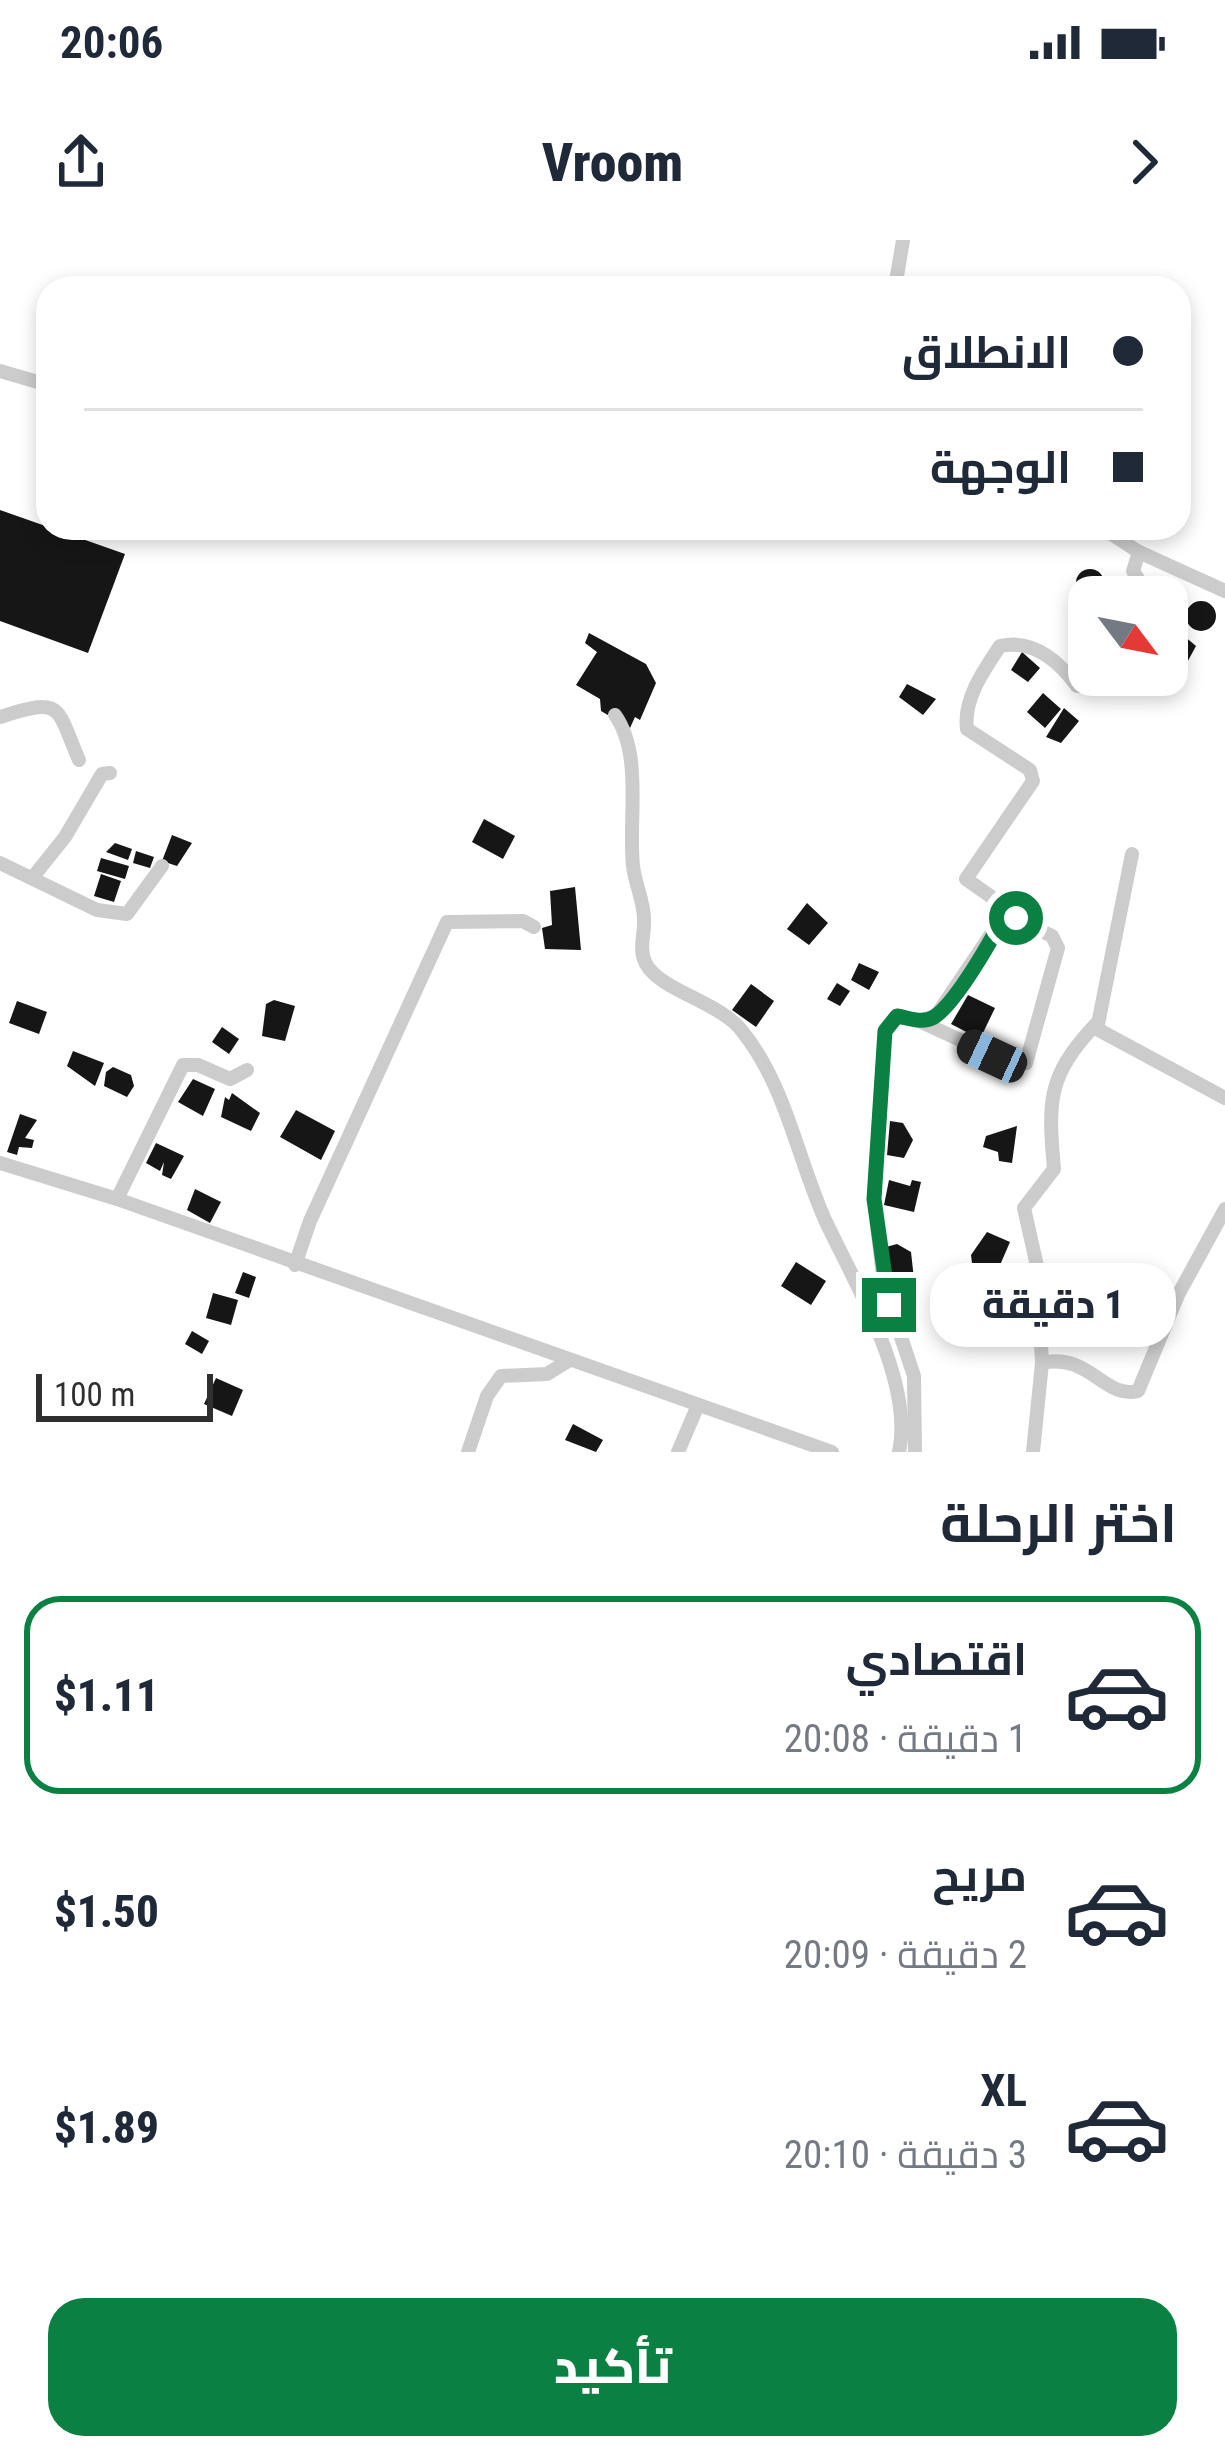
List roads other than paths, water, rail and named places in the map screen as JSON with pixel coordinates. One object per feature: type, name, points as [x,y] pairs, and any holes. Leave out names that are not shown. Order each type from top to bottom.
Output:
[{"type":"street","points":[[897,276],[903,240]]},
{"type":"street","points":[[0,371],[36,382]]},
{"type":"street","points":[[1120,540],[1225,591]]},
{"type":"street","points":[[1135,576],[1132,571],[1139,552]]},
{"type":"street","points":[[915,1452],[914,1376],[884,1286],[873,1176],[885,1031],[897,1016],[919,1021],[1012,1064],[1026,1063],[1039,1034],[1058,948],[1052,936],[1004,912],[966,879],[1034,781],[1030,770],[968,729],[965,714],[1000,646],[1014,643],[1041,650],[1068,677]]},
{"type":"street","points":[[0,717],[36,704],[51,706],[71,729],[79,760]]},
{"type":"street","points":[[615,715],[629,742],[634,869],[645,921],[643,955],[653,973],[715,1008],[742,1031],[790,1119],[826,1222],[874,1320],[899,1410],[899,1452]]},
{"type":"street","points":[[33,878],[102,774],[110,773]]},
{"type":"street","points":[[1033,1452],[1042,1363],[1037,1266],[1024,1208],[1054,1169],[1049,1132],[1060,1065],[1096,1024],[1132,854]]},
{"type":"street","points":[[0,863],[97,910],[127,914],[162,866]]},
{"type":"street","points":[[919,1021],[936,1016],[948,1003],[1004,912]]},
{"type":"street","points":[[295,1265],[310,1221],[447,922],[523,921],[534,927]]},
{"type":"street","points":[[1096,1024],[1105,1036],[1225,1098]]},
{"type":"street","points":[[117,1199],[183,1065],[198,1065],[230,1079],[248,1070]]},
{"type":"street","points":[[0,1163],[117,1199],[832,1452]]},
{"type":"street","points":[[1042,1363],[1079,1364],[1119,1392],[1138,1391],[1178,1295],[1225,1209]]},
{"type":"street","points":[[469,1452],[487,1396],[501,1376],[538,1376],[568,1360]]},
{"type":"street","points":[[678,1452],[698,1405]]}]
